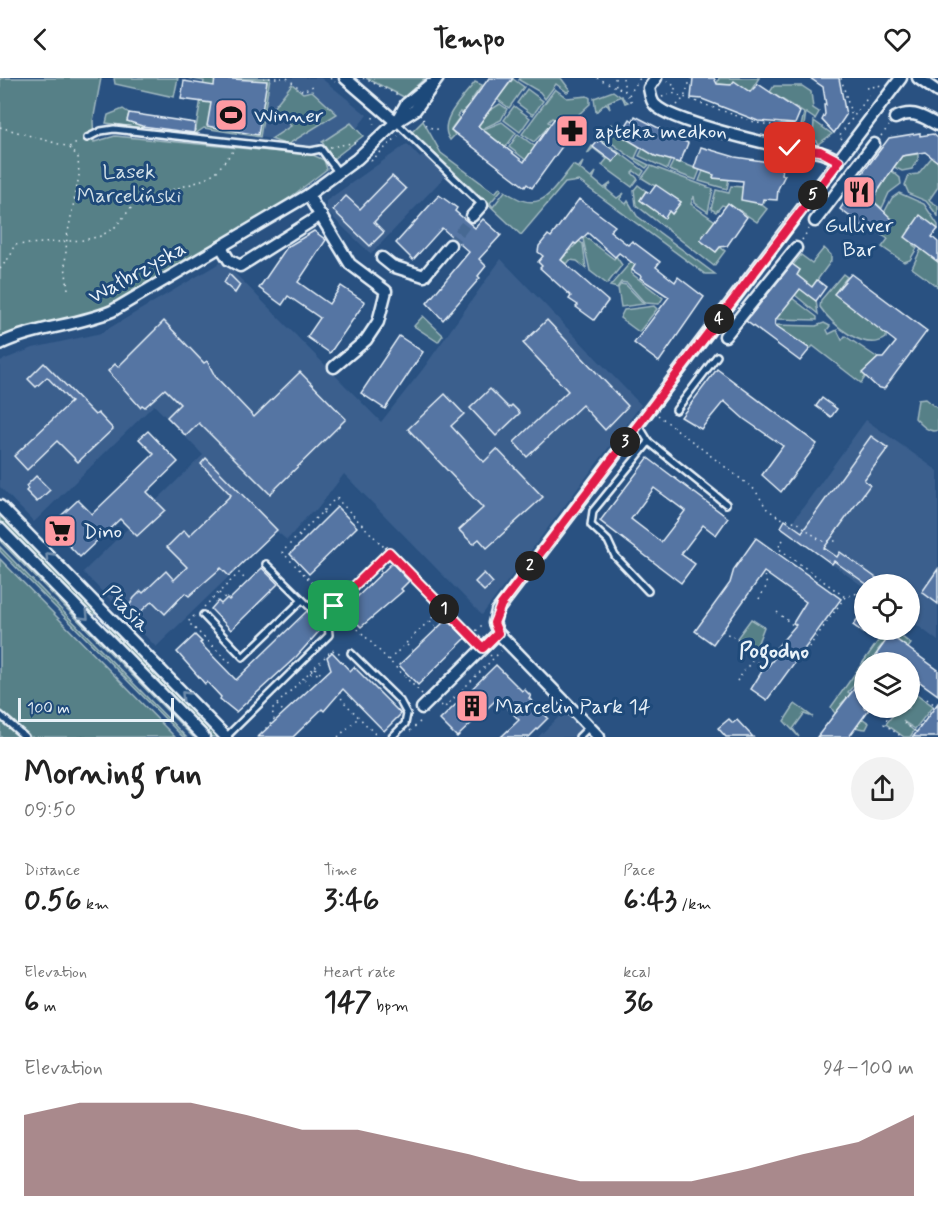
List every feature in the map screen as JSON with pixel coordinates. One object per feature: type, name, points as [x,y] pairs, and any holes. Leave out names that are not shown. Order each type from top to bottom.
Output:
[{"type":"street","name":"Wałbrzyska","points":[[0,344],[22,335],[77,324],[112,311],[308,195],[374,144],[396,122],[415,110],[438,78]]},
{"type":"street","points":[[656,78],[649,88],[651,99],[655,105],[666,111],[710,128],[790,148],[820,151],[839,161]]},
{"type":"street","points":[[599,737],[498,633],[494,623],[501,605],[901,78]]},
{"type":"street","points":[[918,78],[938,92]]},
{"type":"street","points":[[341,81],[396,122]]},
{"type":"street","points":[[896,118],[906,112],[914,113],[938,125]]},
{"type":"street","points":[[815,221],[874,144]]},
{"type":"street","points":[[308,195],[354,269],[386,291],[378,322],[366,340],[334,368]]},
{"type":"street","points":[[472,216],[482,205]]},
{"type":"street","points":[[221,247],[229,260],[240,266],[321,215]]},
{"type":"street","points":[[382,258],[392,266],[424,276],[450,245]]},
{"type":"street","points":[[725,336],[796,248]]},
{"type":"street","name":"Ptasia","points":[[0,506],[226,737]]},
{"type":"street","name":"Ptasia","points":[[0,529],[204,737]]},
{"type":"street","points":[[425,708],[498,633]]},
{"type":"lane","points":[[396,122],[482,205]]},
{"type":"lane","points":[[87,138],[101,131],[114,129],[311,151],[321,149],[339,173]]},
{"type":"lane","points":[[676,410],[717,356]]},
{"type":"lane","points":[[638,424],[649,442],[726,504]]},
{"type":"lane","points":[[648,591],[615,556],[608,541],[591,525],[593,511],[649,442]]},
{"type":"lane","points":[[226,737],[329,635],[328,625],[266,564]]},
{"type":"lane","points":[[203,615],[243,657],[302,600]]},
{"type":"lane","points":[[351,653],[400,701],[407,714],[405,724],[392,737]]},
{"type":"lane","points":[[0,715],[25,737]]},
{"type":"lane","points":[[579,737],[590,727]]},
{"type":"path","points":[[263,78],[282,78]]},
{"type":"path","points":[[287,78],[303,91],[313,86]]},
{"type":"path","points":[[330,78],[341,81]]},
{"type":"path","points":[[363,78],[403,98]]},
{"type":"path","points":[[597,78],[625,92],[633,104]]},
{"type":"path","points":[[615,78],[616,87]]},
{"type":"path","points":[[623,78],[625,92]]},
{"type":"path","points":[[628,96],[640,78]]},
{"type":"path","points":[[661,78],[676,87],[672,93]]},
{"type":"path","points":[[666,111],[684,98],[691,78]]},
{"type":"path","points":[[841,78],[848,111],[852,117]]},
{"type":"path","points":[[867,88],[888,84]]},
{"type":"path","points":[[651,99],[672,93],[757,123],[795,128],[790,148]]},
{"type":"path","points":[[845,141],[839,136],[869,96]]},
{"type":"path","points":[[372,114],[375,123],[372,133]]},
{"type":"path","points":[[874,144],[896,118]]},
{"type":"path","points":[[422,119],[428,127],[441,130]]},
{"type":"path","points":[[0,126],[69,147],[78,157],[79,176],[67,240],[65,276],[68,290]]},
{"type":"path","points":[[69,147],[87,138]]},
{"type":"path","points":[[321,149],[358,142]]},
{"type":"path","points":[[0,269],[11,255],[14,245],[101,236],[115,227],[138,200],[198,182],[216,172],[240,143]]},
{"type":"path","points":[[796,248],[815,221]]},
{"type":"path","points":[[650,409],[755,490],[767,509],[780,518],[797,522],[821,541],[836,541]]},
{"type":"path","points":[[340,494],[282,552],[389,661],[425,708],[433,709],[439,703],[444,708],[508,644]]},
{"type":"path","points":[[336,498],[494,659]]},
{"type":"path","points":[[322,512],[327,517]]},
{"type":"path","points":[[298,535],[304,540]]},
{"type":"path","points":[[775,552],[783,540]]},
{"type":"path","points":[[778,548],[845,597]]},
{"type":"path","points":[[334,606],[389,552]]},
{"type":"path","points":[[375,566],[382,573]]},
{"type":"path","points":[[759,599],[767,585],[764,576]]},
{"type":"path","points":[[351,589],[358,596]]},
{"type":"path","points":[[219,592],[226,599]]},
{"type":"path","points":[[809,647],[845,597],[854,594]]},
{"type":"path","points":[[389,661],[443,608]]},
{"type":"path","points":[[777,612],[795,627]]},
{"type":"path","points":[[430,621],[437,628]]},
{"type":"path","points":[[471,636],[482,625]]},
{"type":"path","points":[[722,631],[766,660],[762,666],[753,659]]},
{"type":"path","points":[[199,638],[202,635]]},
{"type":"path","points":[[406,644],[413,651]]},
{"type":"path","points":[[257,737],[274,721],[272,709],[332,650],[340,652],[348,660]]},
{"type":"path","points":[[737,681],[757,654]]},
{"type":"path","points":[[219,659],[223,655]]},
{"type":"path","points":[[309,673],[322,675],[314,668]]},
{"type":"path","points":[[303,679],[310,685]]},
{"type":"path","points":[[340,692],[342,700],[378,737]]},
{"type":"path","points":[[912,737],[935,705],[924,697]]},
{"type":"path","points":[[277,704],[283,711]]},
{"type":"path","points":[[404,737],[425,708]]},
{"type":"path","points":[[338,737],[358,717]]},
{"type":"path","points":[[887,718],[884,724],[902,737]]},
{"type":"path","points":[[904,723],[916,731]]},
{"type":"path","points":[[364,730],[368,726]]},
{"type":"shaded area","points":[[270,78],[321,78],[367,115],[357,128],[351,124],[313,147],[260,137]]},
{"type":"shaded area","points":[[407,144],[420,158],[429,151],[435,152],[452,169],[371,254],[326,211],[326,201]]},
{"type":"shaded area","points":[[501,259],[641,405],[482,615],[344,474],[316,511],[311,512],[287,540],[276,531],[156,647],[83,572],[203,455],[154,405],[34,522],[0,487],[0,361],[33,348],[101,333],[223,261],[381,422],[423,369]]},
{"type":"shaded area","points":[[866,420],[938,471],[938,641],[920,627],[920,574],[854,574],[854,580],[786,531]]},
{"type":"shaded area","points":[[564,712],[588,737],[538,737]]},
{"type":"green space","name":"Lasek Marceliński","points":[[0,78],[101,78],[93,121],[94,142],[115,136],[313,155],[324,160],[327,169],[274,210],[107,308],[0,337]]},
{"type":"green space","points":[[114,78],[178,78],[174,97],[115,84]]},
{"type":"green space","name":"Winner","points":[[188,78],[270,78],[260,137],[204,128],[195,134],[204,81]]},
{"type":"green space","points":[[366,78],[425,78],[404,97]]},
{"type":"green space","points":[[520,78],[561,78],[570,90],[567,92],[556,84],[545,99],[540,92],[519,80]]},
{"type":"green space","points":[[719,78],[759,78],[750,92],[731,85],[717,84]]},
{"type":"green space","points":[[513,79],[524,87],[509,108],[497,99]]},
{"type":"green space","points":[[475,82],[482,85],[462,114],[460,112],[457,116],[459,118],[451,129],[455,135],[450,140],[446,125],[449,117]]},
{"type":"green space","points":[[292,84],[303,93],[312,91],[337,114],[287,145],[271,139],[291,126],[273,108]]},
{"type":"green space","points":[[774,86],[802,86],[811,92],[813,108],[819,112],[815,119],[806,113],[802,135],[793,143],[800,131],[804,113],[770,92]]},
{"type":"green space","points":[[527,89],[543,101],[533,115],[517,103]]},
{"type":"green space","points":[[555,89],[567,98],[587,96],[590,98],[590,104],[578,115],[578,121],[569,126],[552,118],[548,122],[551,124],[534,142],[522,134]]},
{"type":"green space","points":[[613,91],[621,97],[608,102],[610,109],[606,103],[596,112],[594,98]]},
{"type":"green space","points":[[500,104],[507,109],[501,120],[480,130],[477,128],[489,111]]},
{"type":"green space","points":[[514,106],[530,118],[520,132],[504,120]]},
{"type":"green space","points":[[123,109],[129,113],[127,121],[138,123],[140,115],[144,116],[142,128],[106,123],[108,115]]},
{"type":"green space","points":[[423,121],[441,153],[495,193],[500,187],[502,189],[490,203],[493,207],[505,191],[528,202],[544,198],[573,165],[578,168],[583,162],[580,169],[591,178],[596,172],[593,179],[604,188],[611,183],[606,189],[617,198],[624,193],[620,199],[626,204],[628,201],[637,216],[715,274],[705,274],[579,181],[565,183],[521,235],[412,132]]},
{"type":"green space","points":[[814,121],[832,134],[818,144],[813,137]]},
{"type":"green space","points":[[502,122],[516,133],[505,148],[486,132],[480,135],[484,129]]},
{"type":"green space","points":[[351,123],[363,136],[333,159],[322,142]]},
{"type":"green space","points":[[611,124],[640,147],[635,158],[649,165],[646,168],[602,136]]},
{"type":"green space","points":[[518,134],[537,148],[530,163],[509,147]]},
{"type":"green space","points":[[601,139],[644,171],[641,176],[634,171],[632,173],[638,179],[632,187],[602,165],[607,159],[593,148],[587,154],[592,146],[614,161],[619,154],[599,140]]},
{"type":"green space","points":[[643,148],[671,159],[667,169],[639,156]]},
{"type":"green space","points":[[918,154],[918,159],[912,169],[902,171],[894,167],[902,156]]},
{"type":"green space","points":[[932,157],[938,161],[938,187],[929,200],[938,206],[938,216],[926,201],[909,194],[905,185],[909,175],[918,174]]},
{"type":"green space","points":[[674,160],[700,170],[696,180],[669,170]]},
{"type":"green space","points":[[651,166],[713,189],[708,212],[695,203],[694,196],[691,204],[715,221],[701,240],[716,252],[720,247],[725,251],[714,266],[636,205],[634,190],[638,185],[646,191],[640,200],[665,218],[669,211],[673,213],[681,202],[642,178]]},
{"type":"green space","points":[[891,170],[900,178],[901,184],[889,193],[882,208],[865,195],[877,187],[880,189]]},
{"type":"green space","points":[[703,171],[729,178],[727,189],[699,181]]},
{"type":"green space","points":[[731,186],[743,187],[766,199],[762,205],[767,209],[757,222],[739,210],[722,205],[716,212],[711,209],[716,190],[729,193]]},
{"type":"green space","points":[[899,193],[924,204],[938,225],[938,229],[920,216],[909,230],[913,245],[917,248],[910,260],[904,262],[882,247],[888,239],[882,235],[893,220],[884,213],[892,198]]},
{"type":"green space","points":[[585,237],[614,259],[616,256],[622,265],[607,284],[590,271],[583,239]]},
{"type":"green space","points":[[579,241],[583,244],[586,268],[577,261],[570,260],[567,264],[561,260]]},
{"type":"green space","points":[[824,248],[831,255],[831,261],[807,294],[816,301],[818,314],[795,295],[805,282],[796,276],[800,270],[793,265],[801,255],[812,263]]},
{"type":"green space","points":[[921,249],[938,261],[938,287],[912,268]]},
{"type":"green space","points":[[631,262],[635,265],[631,273],[663,298],[659,304],[645,303],[627,283],[621,282],[617,288],[610,286]]},
{"type":"green space","points":[[843,274],[847,277],[838,289],[886,333],[886,338],[878,342],[868,342],[849,335],[820,307],[821,300]]},
{"type":"green space","points":[[621,284],[626,285],[644,304],[621,307],[618,288]]},
{"type":"green space","points":[[792,298],[817,317],[817,320],[776,319]]},
{"type":"green space","points":[[654,306],[657,309],[639,332],[620,318],[624,310]]},
{"type":"green space","points":[[423,316],[443,335],[438,342],[414,326]]},
{"type":"green space","points":[[824,323],[830,326],[827,330],[829,334],[837,330],[842,340],[845,336],[878,358],[863,373],[866,376],[861,383],[813,346],[810,349],[800,341],[798,343],[775,325],[816,326]]},
{"type":"green space","points":[[925,399],[938,409],[938,430],[928,430],[915,418],[918,400]]},
{"type":"green space","points":[[0,514],[97,612],[93,616],[7,529],[0,521]]},
{"type":"green space","points":[[0,537],[196,737],[193,737],[0,541]]},
{"type":"green space","points":[[0,547],[186,737],[183,737],[0,551]]},
{"type":"green space","points":[[0,559],[175,737],[0,737]]},
{"type":"green space","points":[[751,619],[764,627],[755,650],[737,638]]},
{"type":"green space","points":[[110,626],[219,737],[211,737],[106,630]]},
{"type":"green space","points":[[879,640],[888,640],[885,647],[882,645],[878,650],[880,652],[870,652]]},
{"type":"green space","points":[[897,640],[906,640],[911,644],[908,648]]},
{"type":"green space","points":[[854,675],[854,685],[848,692],[851,694],[841,704],[854,713],[854,718],[862,718],[869,723],[866,729],[851,725],[841,719],[831,707]]},
{"type":"green space","points":[[920,697],[933,706],[915,729],[903,721],[914,731],[910,737],[904,737],[886,724],[890,718],[920,718]]},
{"type":"green space","points":[[795,704],[813,717],[804,714],[793,729],[799,737],[784,721]]},
{"type":"building","name":"Winner","points":[[215,78],[267,81],[258,135],[207,126],[211,103],[181,99],[184,81],[214,86]]},
{"type":"building","points":[[489,78],[513,78],[478,126],[524,162],[554,119],[569,126],[577,122],[583,132],[566,141],[532,188],[527,184],[525,187],[451,130]]},
{"type":"building","points":[[693,78],[714,78],[717,84],[731,85],[734,81],[750,92],[758,84],[800,112],[795,124],[758,121],[702,99],[691,98]]},
{"type":"building","points":[[810,78],[839,78],[846,115],[834,133],[822,120],[825,114],[824,105],[826,105],[823,87]]},
{"type":"building","points":[[129,113],[195,123],[194,133],[142,126],[127,121]]},
{"type":"building","points":[[635,116],[688,143],[680,163],[655,156],[620,135],[630,119],[633,121]]},
{"type":"building","points":[[920,133],[920,136],[933,134],[938,138],[938,162],[925,152],[902,156],[872,200],[893,220],[882,235],[868,224],[865,228],[840,209],[857,184],[855,183],[889,138]]},
{"type":"building","points":[[599,140],[619,154],[613,162],[593,147]]},
{"type":"building","points":[[701,147],[735,157],[783,164],[782,175],[785,175],[778,189],[777,200],[763,199],[762,204],[741,200],[743,181],[713,178],[714,175],[694,168]]},
{"type":"building","points":[[392,176],[406,189],[374,222],[384,232],[370,246],[333,210],[346,196],[360,209]]},
{"type":"building","points":[[656,185],[681,202],[672,214],[669,211],[665,218],[640,200],[646,191],[650,193]]},
{"type":"building","points":[[439,195],[457,208],[455,211],[475,228],[483,219],[501,235],[479,259],[486,266],[478,276],[480,278],[443,320],[427,303],[469,252],[442,228],[413,260],[396,243]]},
{"type":"building","points":[[579,199],[615,226],[610,231],[628,245],[632,241],[660,262],[656,267],[675,282],[678,277],[704,297],[659,362],[634,343],[669,297],[640,278],[641,276],[632,270],[635,265],[619,253],[615,257],[588,233],[576,244],[574,243],[561,260],[608,301],[594,320],[576,307],[578,305],[569,299],[571,296],[540,268],[542,266],[538,262],[543,256],[538,252],[539,246],[548,235],[551,237]]},
{"type":"building","points":[[728,203],[747,217],[727,246],[720,247],[716,252],[700,240]]},
{"type":"building","points":[[920,215],[938,229],[932,237],[938,242],[938,262],[905,237]]},
{"type":"building","points":[[314,231],[326,240],[298,282],[329,304],[341,286],[365,302],[330,353],[307,337],[320,318],[288,296],[282,305],[259,288],[287,247]]},
{"type":"building","points":[[792,264],[800,270],[797,275],[812,287],[817,280],[826,287],[816,301],[800,289],[776,319],[775,325],[810,349],[800,361],[746,321]]},
{"type":"building","points":[[229,274],[240,285],[235,293],[224,283]]},
{"type":"building","points":[[851,274],[927,331],[884,389],[877,387],[862,373],[878,358],[883,358],[896,342],[834,294]]},
{"type":"building","points":[[547,320],[628,406],[605,430],[582,405],[527,457],[514,442],[568,391],[523,343]]},
{"type":"building","points":[[164,321],[204,363],[207,361],[215,376],[254,417],[300,372],[346,419],[270,494],[199,423],[186,436],[167,417],[180,404],[165,389],[145,407],[142,405],[140,407],[108,371],[115,364],[118,367]]},
{"type":"building","points":[[399,336],[423,352],[385,409],[361,393]]},
{"type":"building","points":[[44,363],[95,415],[98,413],[113,429],[78,462],[57,441],[27,470],[14,456],[71,402],[47,377],[36,387],[28,379]]},
{"type":"building","points":[[717,369],[817,444],[781,492],[762,475],[783,446],[744,419],[724,401],[701,429],[681,417]]},
{"type":"building","points":[[490,389],[509,408],[512,405],[520,413],[496,436],[470,408]]},
{"type":"building","points":[[445,394],[464,414],[451,426],[484,462],[497,449],[543,497],[487,548],[479,539],[473,544],[459,530],[483,508],[408,429]]},
{"type":"building","points":[[822,398],[837,409],[831,417],[816,406]]},
{"type":"building","points":[[148,431],[178,462],[147,492],[165,510],[137,536],[120,519],[80,557],[50,526],[78,500],[92,514],[115,492],[154,454],[139,439]]},
{"type":"building","points":[[871,436],[888,448],[864,480],[870,485],[824,548],[837,557],[840,552],[871,574],[854,575],[834,561],[832,564],[781,527],[785,520],[802,532]]},
{"type":"building","points":[[206,458],[277,530],[229,576],[221,568],[189,596],[185,593],[165,614],[152,601],[136,616],[129,606],[141,591],[143,593],[166,571],[174,580],[187,567],[167,547],[184,530],[189,536],[231,495],[201,464]]},
{"type":"building","points":[[648,458],[728,518],[716,535],[703,525],[681,554],[695,564],[681,583],[600,521]],"holes":[[[654,488],[685,511],[661,542],[631,519]]]},
{"type":"building","points":[[36,476],[50,490],[37,502],[26,491],[28,489],[26,486]]},
{"type":"building","points":[[337,507],[357,527],[309,574],[290,554]]},
{"type":"building","points":[[756,538],[841,599],[767,700],[751,689],[764,668],[766,669],[776,656],[772,653],[796,625],[793,623],[806,602],[764,572],[713,644],[695,631],[730,583],[734,569]]},
{"type":"building","points":[[392,563],[409,581],[401,589],[403,591],[361,627],[346,612],[355,604],[353,601]]},
{"type":"building","points":[[262,568],[278,584],[231,630],[211,609],[218,601],[221,604],[227,598],[229,600]]},
{"type":"building","points":[[938,569],[938,604],[922,592]]},
{"type":"building","points":[[484,573],[493,583],[484,591],[475,582]]},
{"type":"building","points":[[307,611],[323,627],[296,657],[236,712],[220,699],[221,697],[207,682],[205,684],[177,652],[195,635],[236,680]]},
{"type":"building","points":[[447,619],[466,638],[418,685],[399,665]]},
{"type":"building","points":[[886,640],[897,640],[913,652],[878,652]]},
{"type":"building","points":[[332,652],[350,671],[354,667],[401,714],[384,731],[343,689],[324,711],[322,709],[293,737],[258,737],[331,669],[327,657]]},
{"type":"building","points":[[920,657],[938,670],[938,695],[920,682]]},
{"type":"building","name":"Marcelin Park 14","points":[[496,665],[522,691],[524,689],[531,696],[529,698],[548,718],[529,737],[501,737],[519,720],[498,698],[457,737],[440,720]]},
{"type":"building","points":[[854,689],[854,718],[863,718],[849,737],[817,737]]},
{"type":"building","points":[[938,703],[938,737],[913,737]]},
{"type":"building","points":[[729,719],[733,723],[737,720],[753,737],[726,737],[718,728]]},
{"type":"tunnel","points":[[450,245],[472,216]]},
{"type":"place","name":"Winner","points":[[231,115]]},
{"type":"place","name":"apteka medkon","points":[[572,131]]},
{"type":"place","name":"Gulliver Bar","points":[[859,192]]},
{"type":"place","name":"Dino","points":[[60,531]]},
{"type":"place","name":"Marcelin Park 14","points":[[472,706]]},
{"type":"district","name":"Pogodno","points":[[774,650]]},
{"type":"route","points":[[334,606],[389,552],[483,648],[498,633],[494,623],[501,605],[839,161],[820,151],[790,148]]}]
